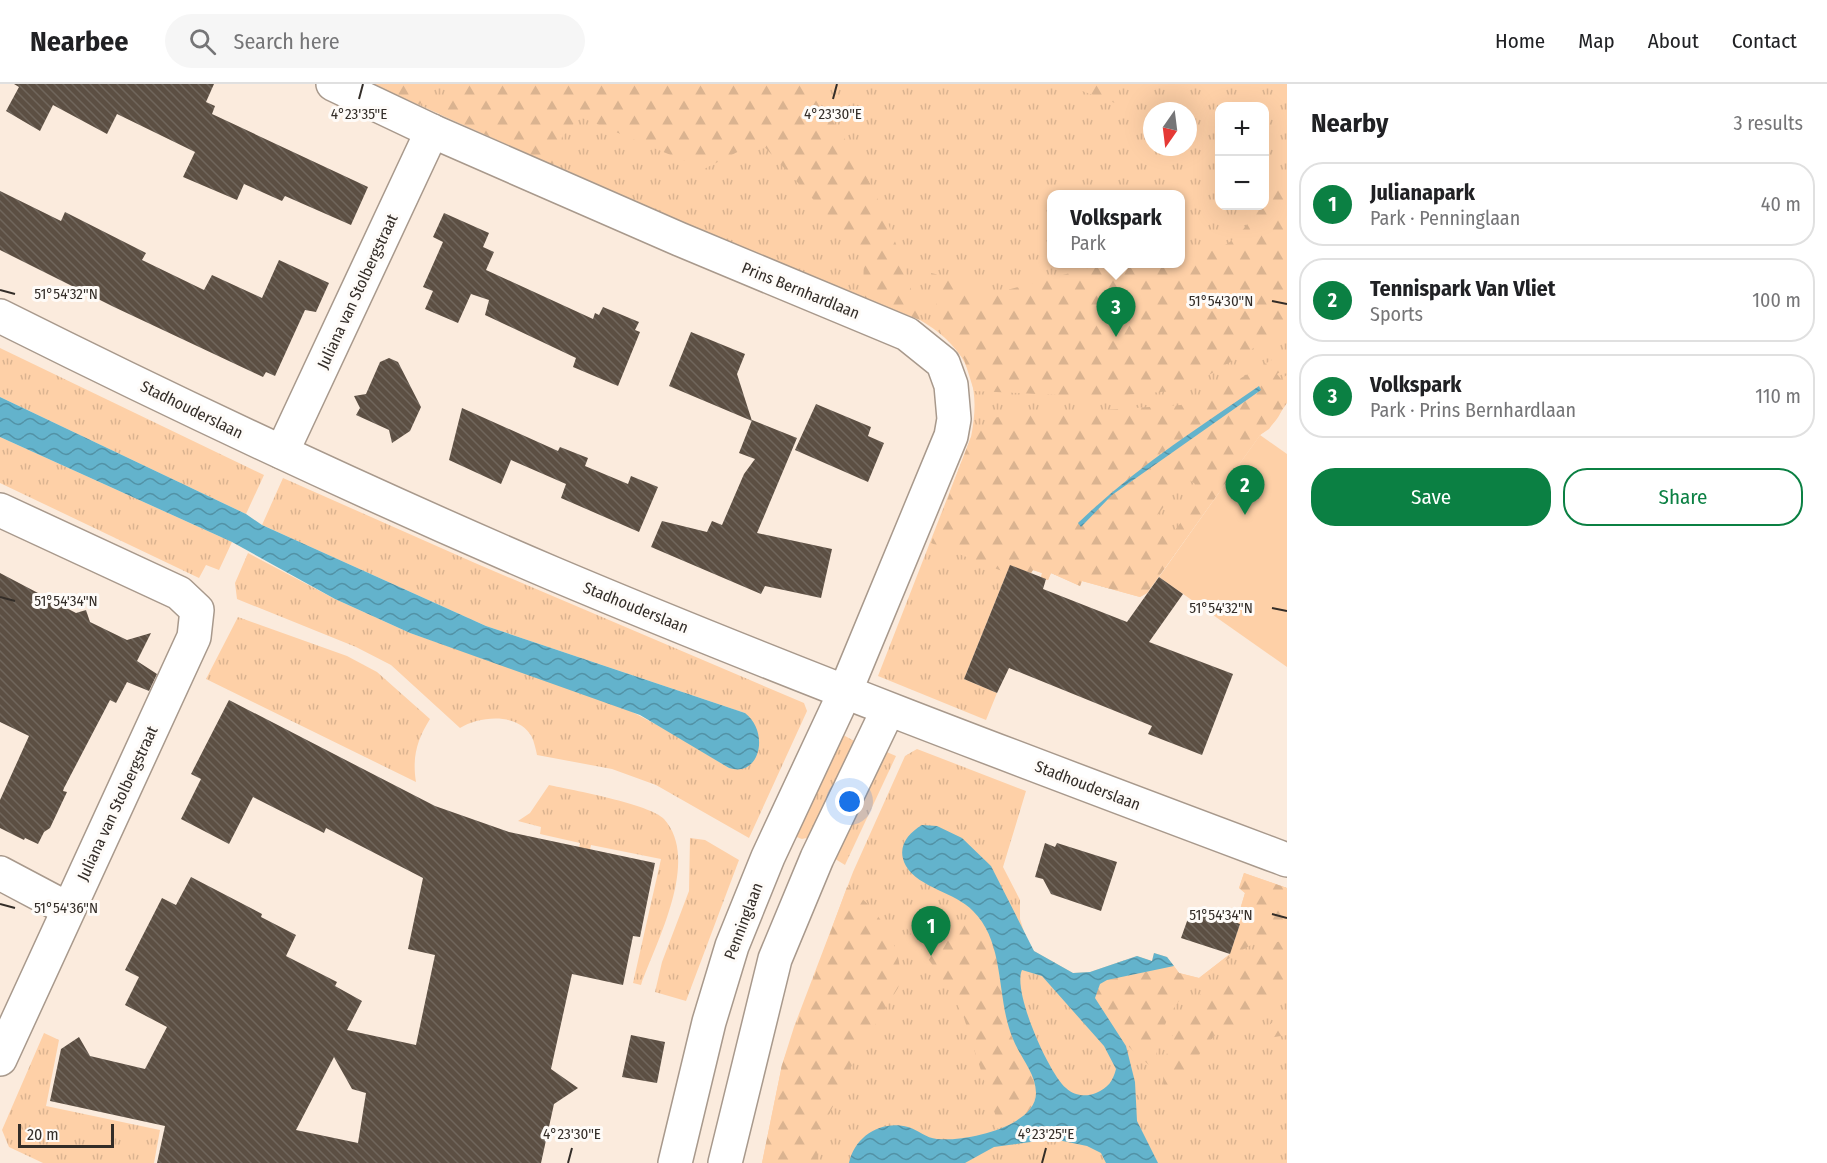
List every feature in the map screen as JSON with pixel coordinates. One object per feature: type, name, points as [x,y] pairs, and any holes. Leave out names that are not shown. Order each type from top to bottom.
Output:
[{"type":"street","name":"Prins Bernhardlaan","points":[[333,84],[432,131],[679,239],[907,334],[943,363],[951,385],[954,419],[951,436],[845,692]]},
{"type":"street","name":"Juliana van Stolbergstraat","points":[[282,452],[432,131]]},
{"type":"street","name":"Stadhouderslaan","points":[[0,316],[282,452],[553,573],[888,710],[1287,860]]},
{"type":"street","name":"Juliana van Stolbergstraat","points":[[0,510],[179,593],[197,610],[194,637],[0,1059]]},
{"type":"street","name":"Penninglaan","points":[[675,1163],[709,1022],[732,946],[768,857],[845,692]]},
{"type":"street","points":[[725,1163],[775,959],[817,858],[888,710]]},
{"type":"street","points":[[0,873],[68,909]]},
{"type":"green space","points":[[372,84],[1287,84],[1287,403],[1269,429],[1260,435],[1147,593],[1140,597],[1082,581],[1080,586],[1051,573],[1048,580],[1041,578],[1042,573],[1033,570],[1031,573],[1010,565],[964,679],[997,693],[986,720],[878,676],[971,437],[974,400],[968,369],[950,342],[920,320],[707,233]]},
{"type":"green space","points":[[379,84],[429,84],[420,105],[380,88]]},
{"type":"green space","points":[[454,84],[804,84],[845,139],[876,195],[900,254],[920,320],[863,297],[864,254],[759,141],[704,169],[580,117],[562,137],[553,165],[439,114]]},
{"type":"green space","points":[[1063,84],[1121,84],[1115,103]]},
{"type":"green space","points":[[1269,175],[1287,178],[1287,328],[1184,390],[1103,397],[974,391],[964,359],[941,332],[931,273],[970,282],[978,298],[1088,268],[1185,268],[1185,255],[1207,252],[1227,244],[1236,237],[1256,210],[1269,210]]},
{"type":"green space","points":[[0,348],[264,475],[246,514],[0,397]]},
{"type":"green space","points":[[1287,351],[1287,367],[1277,374],[1281,379],[1287,375],[1285,401],[1279,416],[1260,435],[1147,593],[1140,597],[1082,581],[1080,586],[1051,573],[1048,580],[1041,578],[1042,573],[1033,570],[1031,573],[1010,565],[1007,573],[931,543],[971,437],[993,418],[1037,410],[1102,410],[1197,404]],"holes":[[[1261,390],[1112,495],[1159,454]],[[1185,477],[1204,490],[1168,540],[1150,526]]]},
{"type":"green space","points":[[1260,435],[1287,454],[1287,667],[1159,577]]},
{"type":"green space","points":[[0,437],[232,542],[219,570],[206,565],[199,578],[0,483]]},
{"type":"green space","points":[[283,478],[475,563],[804,703],[807,711],[749,838],[656,785],[612,769],[537,755],[532,737],[518,723],[488,719],[460,728],[391,665],[356,647],[237,599],[235,583],[248,553],[335,599],[410,633],[621,706],[674,734],[729,768],[745,713],[486,626],[262,525]]},
{"type":"green space","points":[[238,617],[347,656],[377,672],[430,719],[417,749],[416,782],[206,679]]},
{"type":"green space","points":[[836,731],[856,742],[811,837],[802,839],[794,836]]},
{"type":"green space","points":[[917,749],[1026,791],[1003,867],[1020,900],[1020,919],[1027,941],[1034,951],[1073,973],[1090,972],[1137,956],[1152,961],[1154,953],[1167,957],[1179,973],[1199,978],[1230,954],[1240,925],[1236,923],[1245,893],[1239,888],[1244,873],[1287,888],[1287,1163],[762,1163],[782,1065],[794,1027],[853,872],[905,756]]},
{"type":"green space","points":[[882,750],[896,756],[845,865],[832,857]]},
{"type":"green space","points":[[549,785],[610,798],[656,813],[664,819],[674,836],[678,856],[677,878],[672,901],[641,985],[633,983],[661,859],[591,845],[584,876],[574,875],[580,843],[540,834],[541,827],[518,821],[530,813]]},
{"type":"green space","points":[[690,838],[705,840],[739,860],[686,1001],[655,992],[662,962],[689,891]]},
{"type":"green space","points":[[1244,873],[1287,888],[1287,929],[1256,942],[1224,962],[1181,998],[1165,1024],[1153,1068],[1116,1033],[1101,1011],[1096,991],[1107,980],[1174,966],[1179,973],[1199,978],[1230,954],[1240,925],[1236,923],[1245,893],[1239,888]]},
{"type":"green space","points":[[847,887],[869,905],[888,931],[899,960],[898,988],[857,1054],[822,1130],[818,1129],[814,1146],[818,1148],[817,1163],[762,1163],[782,1065]]},
{"type":"green space","points":[[901,920],[982,922],[998,964],[1010,1030],[1034,1081],[1033,1103],[1021,1118],[996,1129],[996,1117],[964,1018],[950,990]]},
{"type":"green space","points":[[1287,940],[1287,989],[1243,1027],[1223,1030],[1215,1035],[1165,1095],[1164,1066],[1175,1029],[1185,1012],[1197,998],[1226,973],[1277,942]]},
{"type":"green space","points":[[1287,1011],[1287,1035],[1268,1038],[1262,1031]]},
{"type":"green space","points":[[44,1033],[59,1040],[46,1106],[160,1130],[154,1163],[43,1163],[9,1147],[2,1130]]},
{"type":"water","points":[[1259,386],[1261,390],[1112,495],[1081,527],[1078,523],[1121,485],[1165,451]]},
{"type":"water","points":[[0,397],[246,514],[262,525],[486,626],[745,713],[753,721],[759,741],[754,760],[748,766],[740,769],[729,768],[640,715],[410,633],[335,599],[232,542],[0,437]]},
{"type":"water","points":[[922,825],[937,826],[962,838],[991,866],[1034,951],[1073,973],[1090,972],[1137,956],[1152,961],[1154,953],[1167,957],[1174,966],[1107,980],[1100,984],[1095,998],[1126,1046],[1135,1082],[1137,1121],[1158,1163],[1106,1163],[1101,1153],[1087,1146],[1053,1139],[994,1147],[965,1163],[849,1163],[852,1153],[863,1138],[879,1128],[898,1125],[937,1139],[980,1135],[997,1130],[1024,1115],[1033,1105],[1036,1093],[1033,1079],[1016,1046],[1008,1024],[996,955],[983,924],[973,911],[957,899],[919,880],[906,866],[902,853],[903,847],[908,837]],"holes":[[[1022,970],[1042,976],[1104,1046],[1116,1069],[1104,1089],[1092,1094],[1076,1094],[1066,1088],[1051,1067],[1027,1013],[1020,981]]]},
{"type":"building","points":[[14,84],[214,84],[206,102],[215,106],[212,114],[368,187],[351,225],[285,196],[282,201],[244,184],[237,200],[183,177],[195,152],[117,114],[107,134],[53,105],[40,131],[6,111],[19,87]]},
{"type":"building","points":[[0,191],[61,221],[65,212],[146,253],[142,260],[204,290],[212,275],[262,298],[279,260],[329,283],[316,312],[305,310],[275,376],[266,372],[263,377],[0,250]]},
{"type":"building","points":[[444,213],[489,233],[483,247],[494,252],[486,270],[593,319],[595,313],[599,315],[603,307],[639,322],[635,330],[640,332],[618,386],[573,367],[576,358],[485,315],[489,300],[471,294],[458,323],[425,309],[433,291],[423,287],[443,242],[433,237]]},
{"type":"building","points":[[691,332],[745,354],[737,374],[752,421],[669,386]]},
{"type":"building","points":[[389,358],[398,362],[421,407],[410,431],[392,443],[389,430],[356,415],[360,408],[354,396],[366,394],[380,362]]},
{"type":"building","points":[[816,404],[871,427],[868,436],[884,443],[868,482],[795,450]]},
{"type":"building","points":[[462,408],[558,451],[560,447],[588,458],[585,466],[628,484],[631,476],[658,487],[639,532],[561,498],[566,484],[511,460],[501,484],[449,460]]},
{"type":"building","points":[[752,420],[797,438],[757,533],[832,549],[821,598],[765,586],[761,594],[651,547],[662,521],[707,532],[712,521],[722,525],[744,474],[755,459],[739,453]]},
{"type":"building","points":[[1010,565],[1046,579],[1043,589],[1127,622],[1159,577],[1183,594],[1149,642],[1233,674],[1202,755],[1148,734],[1152,726],[1009,668],[997,693],[964,679]]},
{"type":"building","points":[[0,573],[76,613],[86,610],[90,622],[127,640],[151,633],[137,661],[157,674],[149,691],[127,682],[116,703],[110,700],[64,788],[63,791],[67,792],[50,828],[44,832],[38,844],[0,828],[0,800],[29,736],[0,722]]},
{"type":"building","points":[[229,700],[435,806],[509,832],[655,863],[640,937],[633,936],[623,985],[572,974],[551,1069],[578,1088],[554,1104],[541,1163],[157,1163],[165,1126],[50,1101],[61,1049],[79,1037],[90,1056],[145,1069],[167,1027],[125,1005],[139,977],[125,970],[162,898],[176,905],[191,877],[262,914],[261,917],[296,935],[286,956],[337,982],[335,986],[362,1001],[347,1030],[416,1045],[435,955],[408,949],[423,878],[326,828],[324,833],[253,797],[229,844],[181,819],[201,779],[191,774]],"holes":[[[334,1057],[352,1089],[366,1093],[358,1143],[296,1130]]]},
{"type":"building","points":[[1045,843],[1055,847],[1057,843],[1117,862],[1101,911],[1051,894],[1043,879],[1035,877]]},
{"type":"building","points":[[1191,910],[1215,917],[1216,915],[1240,924],[1230,954],[1181,938]]},
{"type":"building","points":[[631,1035],[665,1042],[657,1083],[622,1077]]},
{"type":"place","name":"Volkspark","points":[[1116,337]]},
{"type":"place","name":"Tennispark Van Vliet","points":[[1245,515]]},
{"type":"place","name":"Julianapark","points":[[931,956]]}]
